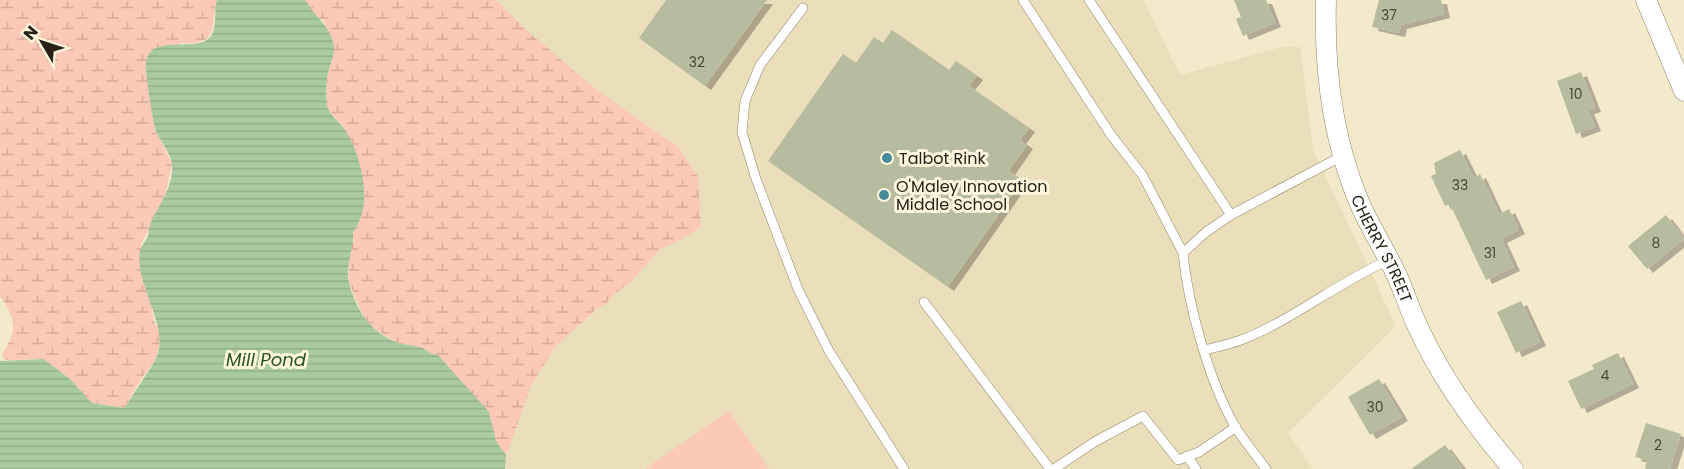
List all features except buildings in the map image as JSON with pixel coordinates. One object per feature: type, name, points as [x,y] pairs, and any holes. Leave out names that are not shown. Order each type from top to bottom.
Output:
[{"type":"street","name":"CHERRY STREET","points":[[1326,0],[1325,37],[1342,156],[1358,200],[1389,260],[1417,326],[1447,381],[1490,442],[1513,469]]},
{"type":"street","points":[[1647,0],[1684,91]]},
{"type":"lane","points":[[1023,0],[1111,135],[1143,176],[1183,253],[1187,292],[1218,387],[1236,427],[1266,469]]},
{"type":"lane","points":[[1089,0],[1231,215]]},
{"type":"lane","points":[[803,8],[760,65],[745,101],[742,132],[756,179],[798,289],[829,351],[904,469]]},
{"type":"lane","points":[[1183,253],[1206,232],[1231,215],[1342,156]]},
{"type":"lane","points":[[1205,350],[1240,341],[1264,330],[1326,292],[1389,260]]},
{"type":"lane","points":[[924,302],[1050,469]]},
{"type":"lane","points":[[1054,469],[1096,441],[1143,416],[1178,460],[1199,452],[1236,427]]},
{"type":"lane","points":[[1187,456],[1196,469]]},
{"type":"shaded area","name":"O'Maley Innovation Middle School","points":[[368,0],[1143,0],[1180,75],[1282,47],[1300,47],[1313,149],[1396,326],[1288,433],[1313,469],[341,469]]},
{"type":"green space","points":[[0,0],[217,0],[213,27],[207,38],[192,43],[179,43],[155,129],[172,164],[164,201],[141,244],[154,321],[161,335],[157,357],[134,390],[125,408],[92,403],[70,379],[44,359],[5,360],[2,354],[11,338],[13,325],[9,311],[0,296]]},
{"type":"green space","points":[[305,0],[496,0],[526,30],[598,91],[678,147],[698,177],[701,227],[675,243],[660,249],[632,281],[613,295],[605,305],[600,306],[554,348],[531,386],[506,455],[496,441],[489,412],[429,354],[422,348],[398,343],[367,324],[349,282],[349,249],[354,240],[345,129],[327,108],[327,76],[334,54],[324,21],[313,14]]},
{"type":"green space","points":[[729,411],[769,469],[645,469]]},
{"type":"water","name":"Mill Pond","points":[[217,0],[305,0],[326,27],[334,46],[327,76],[327,105],[352,142],[363,181],[363,209],[353,232],[348,269],[355,302],[366,320],[381,334],[399,343],[419,347],[438,355],[489,412],[496,441],[506,455],[505,469],[0,469],[0,361],[44,359],[70,379],[92,403],[125,408],[156,358],[159,333],[142,278],[140,252],[170,182],[172,164],[155,126],[146,64],[149,55],[155,49],[163,46],[201,43],[208,39],[213,31]]},
{"type":"place","name":"Talbot Rink","points":[[887,158]]},
{"type":"place","name":"O'Maley Innovation Middle School","points":[[884,195]]}]
